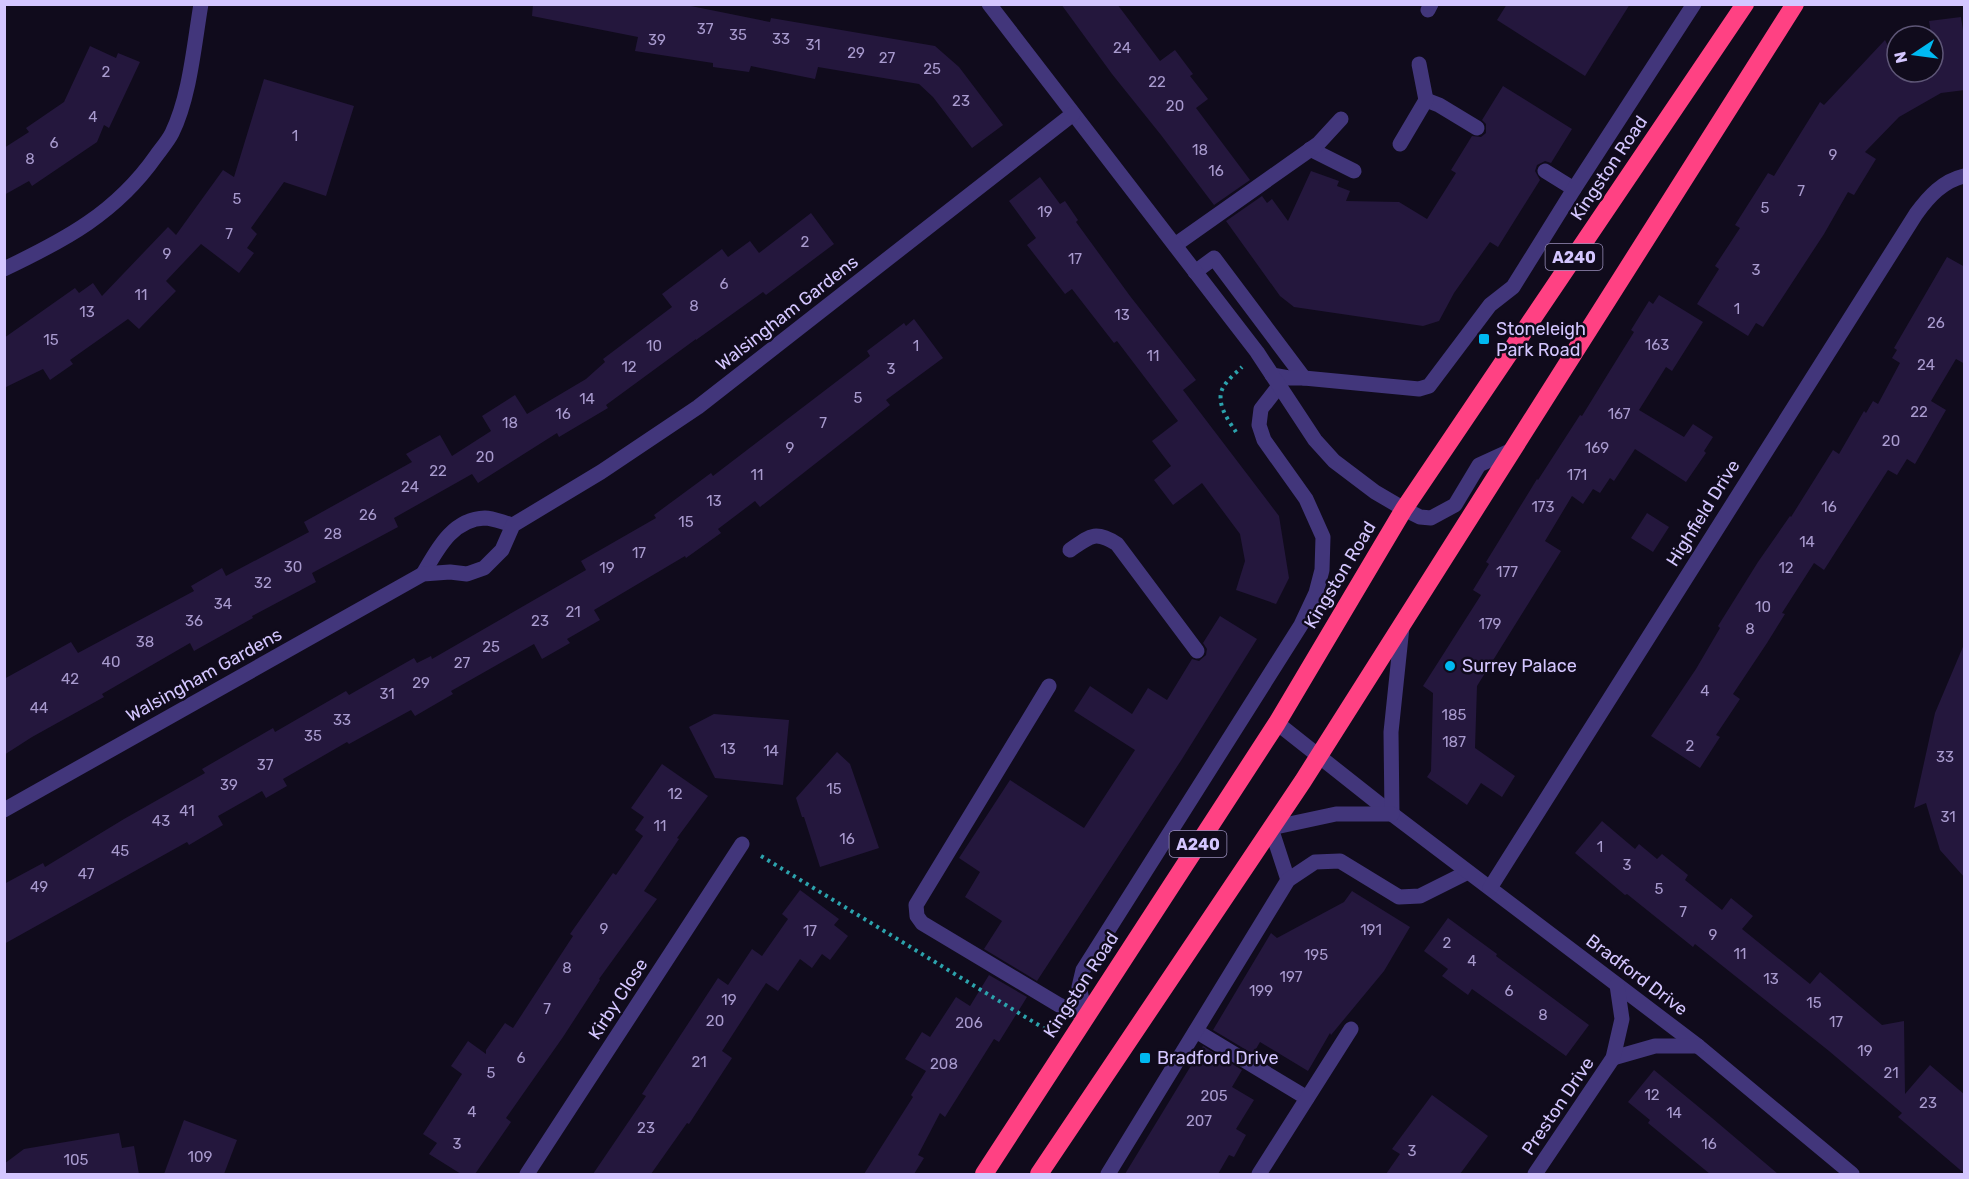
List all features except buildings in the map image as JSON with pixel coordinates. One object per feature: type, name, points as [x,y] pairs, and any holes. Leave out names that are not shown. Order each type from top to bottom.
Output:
[{"type":"highway","name":"Kingston Road","points":[[984,1174],[1276,723],[1404,509],[1745,4]]},
{"type":"highway","name":"A240","points":[[1040,1174],[1402,627],[1795,4]]},
{"type":"street","points":[[4,269],[57,244],[105,212],[145,171],[172,134],[188,83],[201,4]]},
{"type":"street","points":[[989,4],[1257,352],[1314,440],[1334,461],[1375,492],[1420,517],[1431,518],[1455,505],[1479,465],[1514,449]]},
{"type":"street","points":[[1086,1016],[1079,987],[1083,970],[1301,625],[1316,593],[1322,570],[1323,537],[1306,499],[1264,440],[1259,425],[1261,409],[1276,381],[1304,378],[1419,389],[1429,386],[1490,305],[1514,287],[1574,189],[1694,4]]},
{"type":"street","points":[[1400,144],[1426,100],[1419,64]]},
{"type":"street","points":[[1426,100],[1439,105],[1477,128]]},
{"type":"street","name":"Walsingham Gardens","points":[[4,810],[423,574],[450,572],[467,574],[484,568],[502,550],[513,525],[601,472],[698,407],[1073,114]]},
{"type":"street","points":[[1175,245],[1318,144],[1341,118]]},
{"type":"street","points":[[1310,149],[1354,171]]},
{"type":"street","points":[[1545,171],[1574,189]]},
{"type":"street","name":"Highfield Drive","points":[[1490,888],[1916,214],[1939,187],[1965,176]]},
{"type":"street","points":[[1195,272],[1214,258],[1304,378]]},
{"type":"street","name":"Walsingham Gardens","points":[[423,574],[444,540],[459,525],[485,518],[513,525]]},
{"type":"street","points":[[1070,550],[1091,536],[1105,536],[1117,544],[1197,651]]},
{"type":"street","points":[[1288,880],[1271,828],[1336,814],[1392,814],[1391,732],[1402,627]]},
{"type":"street","points":[[1049,686],[916,905],[917,916],[922,923],[1059,1005],[1086,1016]]},
{"type":"street","name":"Bradford Drive","points":[[1276,723],[1698,1046],[1852,1174]]},
{"type":"street","name":"Kirby Close","points":[[527,1174],[742,844]]},
{"type":"street","points":[[1108,1174],[1288,880],[1315,862],[1340,861],[1399,897],[1420,896],[1468,872]]},
{"type":"street","name":"Preston Drive","points":[[1535,1174],[1613,1058],[1622,1018],[1617,985]]},
{"type":"street","points":[[1259,1174],[1351,1029]]},
{"type":"street","points":[[1196,1031],[1307,1098]]},
{"type":"street","name":"Preston Drive","points":[[1613,1058],[1655,1046],[1698,1046]]},
{"type":"path","points":[[1238,434],[1225,415],[1221,398],[1223,387],[1257,352]]},
{"type":"path","points":[[742,844],[1068,1044]]},
{"type":"place","name":"Stoneleigh Park Road","points":[[1484,339]]},
{"type":"place","name":"Surrey Palace","points":[[1450,666]]},
{"type":"place","name":"Bradford Drive","points":[[1145,1058]]}]
